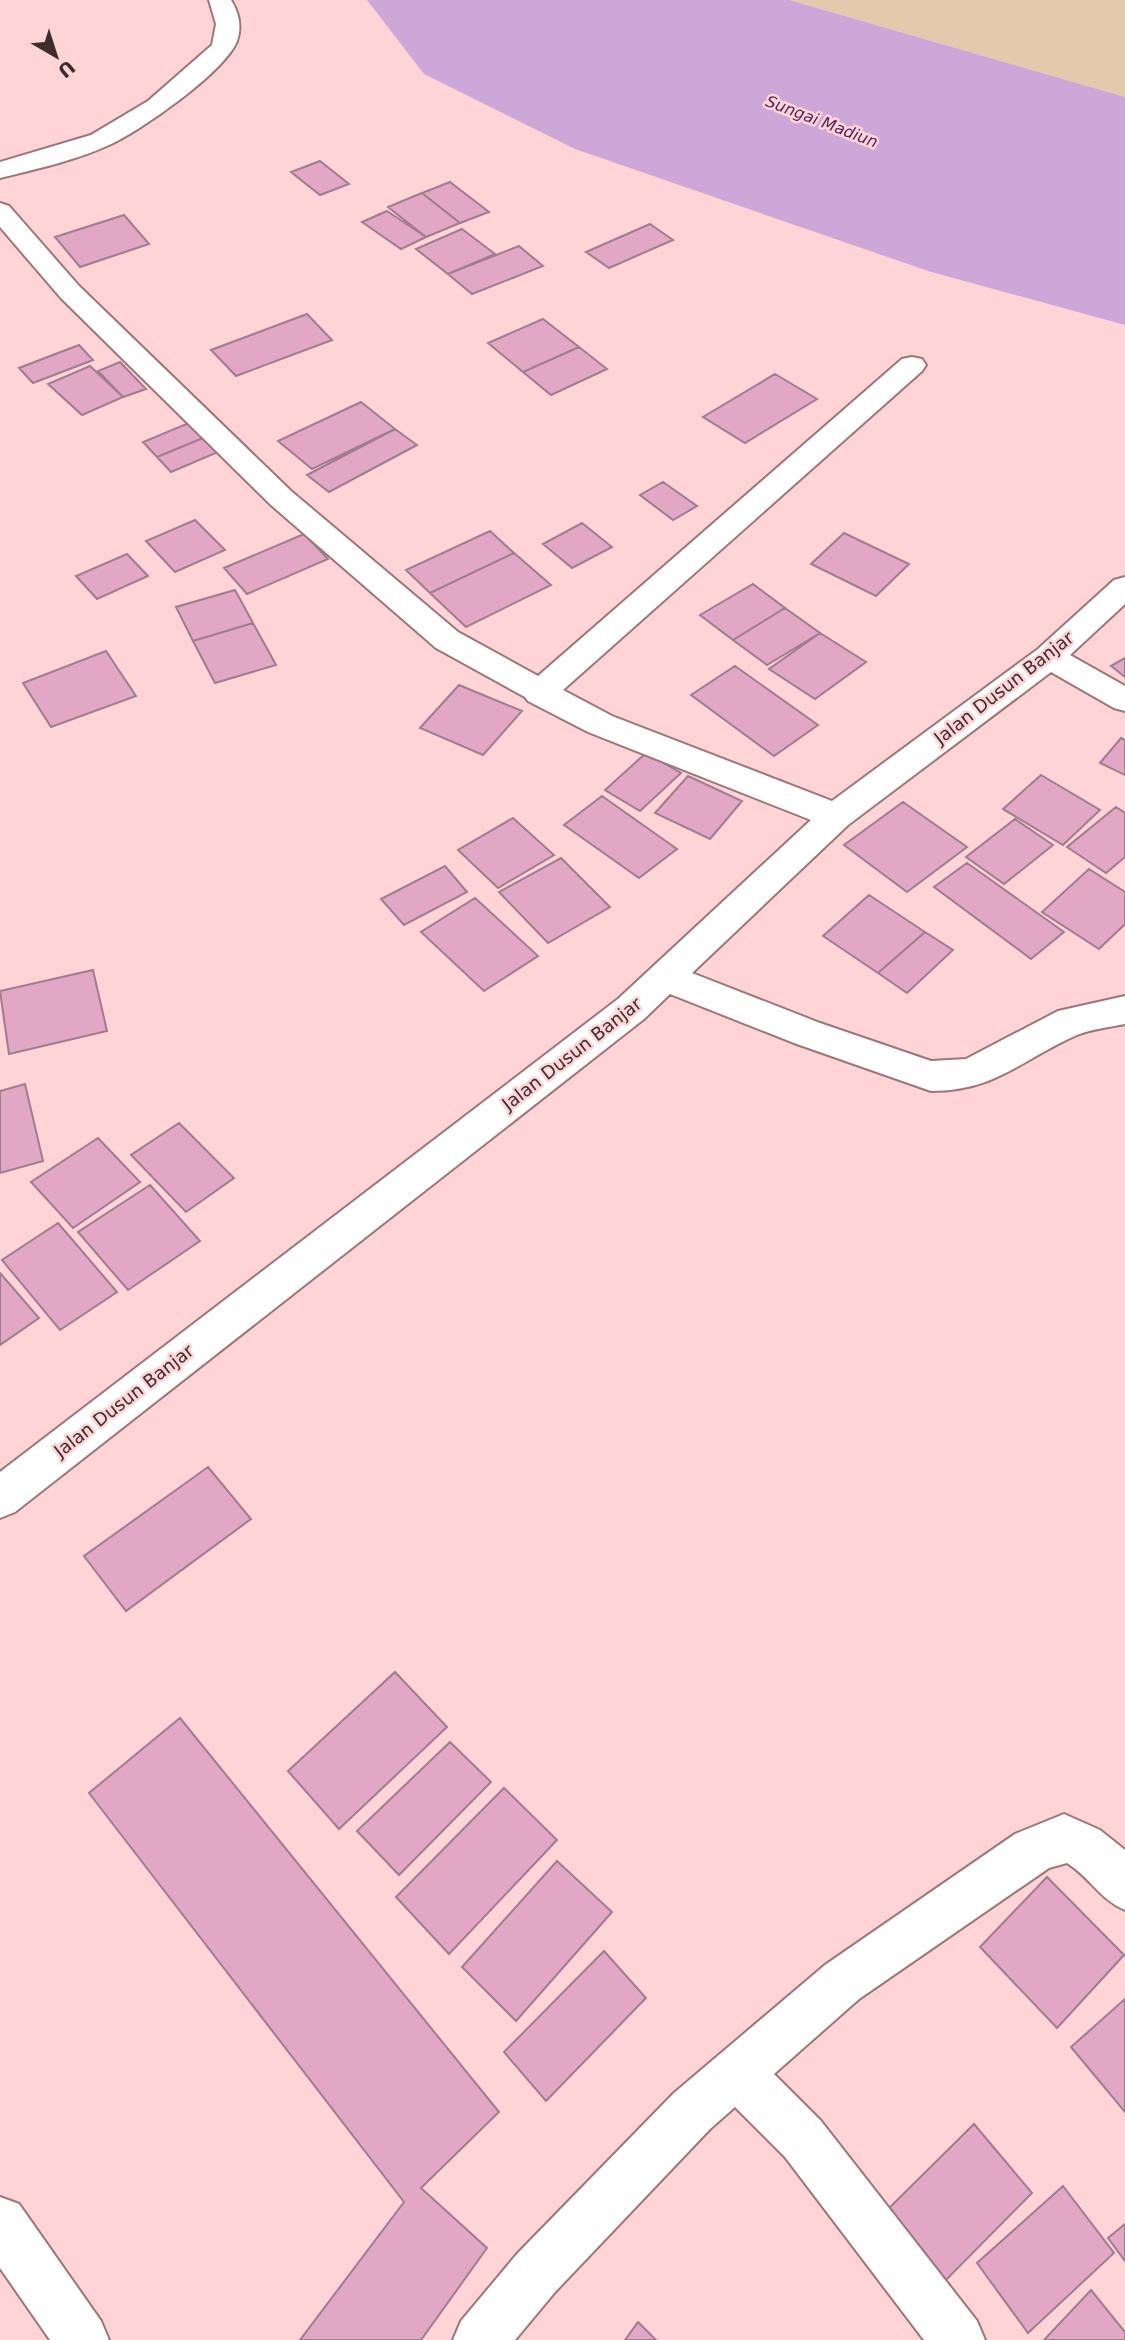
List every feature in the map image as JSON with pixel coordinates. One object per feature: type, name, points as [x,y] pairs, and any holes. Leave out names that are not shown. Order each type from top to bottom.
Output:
[{"type":"street","points":[[0,170],[85,146],[112,135],[158,106],[222,48],[227,39],[226,10],[220,0]]},
{"type":"street","points":[[0,211],[70,292],[281,498],[447,640],[539,693],[600,724],[836,816]]},
{"type":"street","points":[[539,693],[912,365]]},
{"type":"street","name":"Jalan Dusun Banjar","points":[[0,1498],[620,1018],[836,816],[1049,657],[1125,587]]},
{"type":"street","points":[[1049,657],[1125,700]]},
{"type":"street","points":[[665,977],[807,1033],[931,1076],[973,1073],[1071,1021],[1125,1010]]},
{"type":"street","points":[[480,2340],[545,2263],[692,2111],[842,1982],[1032,1851],[1064,1838],[1086,1845],[1102,1858],[1125,1886]]},
{"type":"street","points":[[737,2073],[803,2139],[958,2340]]},
{"type":"street","points":[[0,2223],[82,2340]]},
{"type":"shaded area","points":[[789,0],[1125,0],[1125,97]]},
{"type":"water","name":"Sungai Madiun","points":[[367,0],[789,0],[1125,97],[1125,325],[928,271],[575,149],[424,74]]},
{"type":"building","points":[[320,161],[349,184],[320,195],[291,172]]},
{"type":"building","points":[[450,182],[489,212],[460,223],[422,193]]},
{"type":"building","points":[[422,193],[460,223],[426,237],[388,207]]},
{"type":"building","points":[[387,211],[426,237],[401,249],[362,222]]},
{"type":"building","points":[[124,215],[149,244],[80,267],[55,237]]},
{"type":"building","points":[[650,224],[673,240],[609,268],[586,252]]},
{"type":"building","points":[[462,229],[495,254],[448,274],[416,249]]},
{"type":"building","points":[[519,246],[543,266],[472,294],[448,274]]},
{"type":"building","points":[[307,314],[332,340],[236,376],[211,350]]},
{"type":"building","points":[[543,319],[579,347],[523,372],[488,343]]},
{"type":"building","points":[[79,345],[93,360],[33,383],[19,368]]},
{"type":"building","points":[[579,347],[607,369],[551,395],[523,372]]},
{"type":"building","points":[[120,362],[146,389],[123,397],[98,371]]},
{"type":"building","points":[[90,366],[123,397],[82,415],[48,384]]},
{"type":"building","points":[[775,374],[817,399],[745,443],[703,417]]},
{"type":"building","points":[[361,402],[395,429],[312,469],[278,441]]},
{"type":"building","points":[[189,423],[203,438],[157,457],[143,442]]},
{"type":"building","points":[[395,429],[417,445],[329,492],[307,475]]},
{"type":"building","points":[[203,438],[218,452],[171,472],[157,457]]},
{"type":"building","points":[[663,482],[697,506],[673,520],[640,495]]},
{"type":"building","points":[[195,520],[225,550],[175,572],[146,541]]},
{"type":"building","points":[[582,523],[612,547],[572,568],[543,544]]},
{"type":"building","points":[[490,531],[514,553],[430,593],[406,570]]},
{"type":"building","points":[[844,533],[909,564],[876,596],[811,564]]},
{"type":"building","points":[[304,534],[328,559],[247,594],[224,568]]},
{"type":"building","points":[[514,553],[551,585],[466,627],[430,593]]},
{"type":"building","points":[[127,554],[148,576],[97,599],[76,576]]},
{"type":"building","points":[[753,584],[785,608],[733,640],[700,615]]},
{"type":"building","points":[[235,590],[253,623],[193,641],[176,607]]},
{"type":"building","points":[[785,608],[820,633],[767,665],[733,640]]},
{"type":"building","points":[[253,623],[276,665],[215,683],[193,641]]},
{"type":"building","points":[[820,633],[866,662],[815,699],[769,669]]},
{"type":"building","points":[[106,651],[136,696],[51,727],[23,683]]},
{"type":"building","points":[[1125,658],[1125,677],[1111,666]]},
{"type":"building","points":[[735,666],[818,725],[774,756],[691,695]]},
{"type":"building","points":[[459,685],[522,711],[483,755],[420,728]]},
{"type":"building","points":[[1121,738],[1125,740],[1125,775],[1100,763]]},
{"type":"building","points":[[646,753],[681,773],[640,811],[605,790]]},
{"type":"building","points":[[1041,775],[1100,810],[1063,845],[1003,809]]},
{"type":"building","points":[[688,776],[742,801],[710,839],[655,813]]},
{"type":"building","points":[[602,796],[677,849],[639,878],[564,825]]},
{"type":"building","points":[[903,802],[967,847],[907,892],[844,845]]},
{"type":"building","points":[[1116,807],[1125,813],[1125,857],[1106,873],[1067,847]]},
{"type":"building","points":[[513,818],[554,855],[498,888],[458,850]]},
{"type":"building","points":[[1015,819],[1053,845],[1004,884],[966,857]]},
{"type":"building","points":[[561,858],[610,907],[548,943],[499,892]]},
{"type":"building","points":[[967,863],[1064,932],[1031,959],[934,887]]},
{"type":"building","points":[[445,866],[467,892],[404,925],[381,899]]},
{"type":"building","points":[[1089,869],[1125,892],[1125,924],[1099,949],[1042,912]]},
{"type":"building","points":[[869,895],[925,932],[878,973],[823,936]]},
{"type":"building","points":[[475,898],[538,956],[484,991],[421,932]]},
{"type":"building","points":[[925,932],[953,950],[907,993],[878,973]]},
{"type":"building","points":[[93,970],[107,1031],[9,1054],[0,991]]},
{"type":"building","points":[[25,1084],[43,1161],[0,1173],[0,1091]]},
{"type":"building","points":[[179,1123],[234,1178],[186,1212],[131,1155]]},
{"type":"building","points":[[98,1138],[140,1182],[73,1228],[31,1182]]},
{"type":"building","points":[[150,1185],[200,1241],[128,1290],[78,1232]]},
{"type":"building","points":[[58,1223],[117,1292],[60,1330],[2,1260]]},
{"type":"building","points":[[0,1273],[39,1318],[0,1345]]},
{"type":"building","points":[[208,1467],[251,1519],[126,1611],[84,1556]]},
{"type":"building","points":[[395,1672],[447,1727],[339,1829],[288,1771]]},
{"type":"building","points":[[180,1718],[499,2112],[421,2188],[487,2248],[421,2340],[300,2340],[404,2202],[89,1793]]},
{"type":"building","points":[[450,1742],[491,1782],[399,1875],[357,1831]]},
{"type":"building","points":[[504,1788],[557,1840],[449,1954],[396,1897]]},
{"type":"building","points":[[557,1861],[612,1912],[516,2021],[462,1967]]},
{"type":"building","points":[[1047,1877],[1124,1955],[1057,2028],[980,1947]]},
{"type":"building","points":[[604,1951],[646,1998],[546,2101],[504,2052]]},
{"type":"building","points":[[1125,1999],[1125,2112],[1071,2047]]},
{"type":"building","points":[[974,2124],[1032,2193],[938,2288],[880,2217]]},
{"type":"building","points":[[1063,2186],[1114,2253],[1028,2333],[977,2263]]},
{"type":"building","points":[[1125,2224],[1125,2261],[1108,2238]]},
{"type":"building","points":[[1091,2290],[1125,2332],[1125,2340],[1044,2340]]},
{"type":"building","points":[[638,2322],[656,2340],[625,2340]]}]
